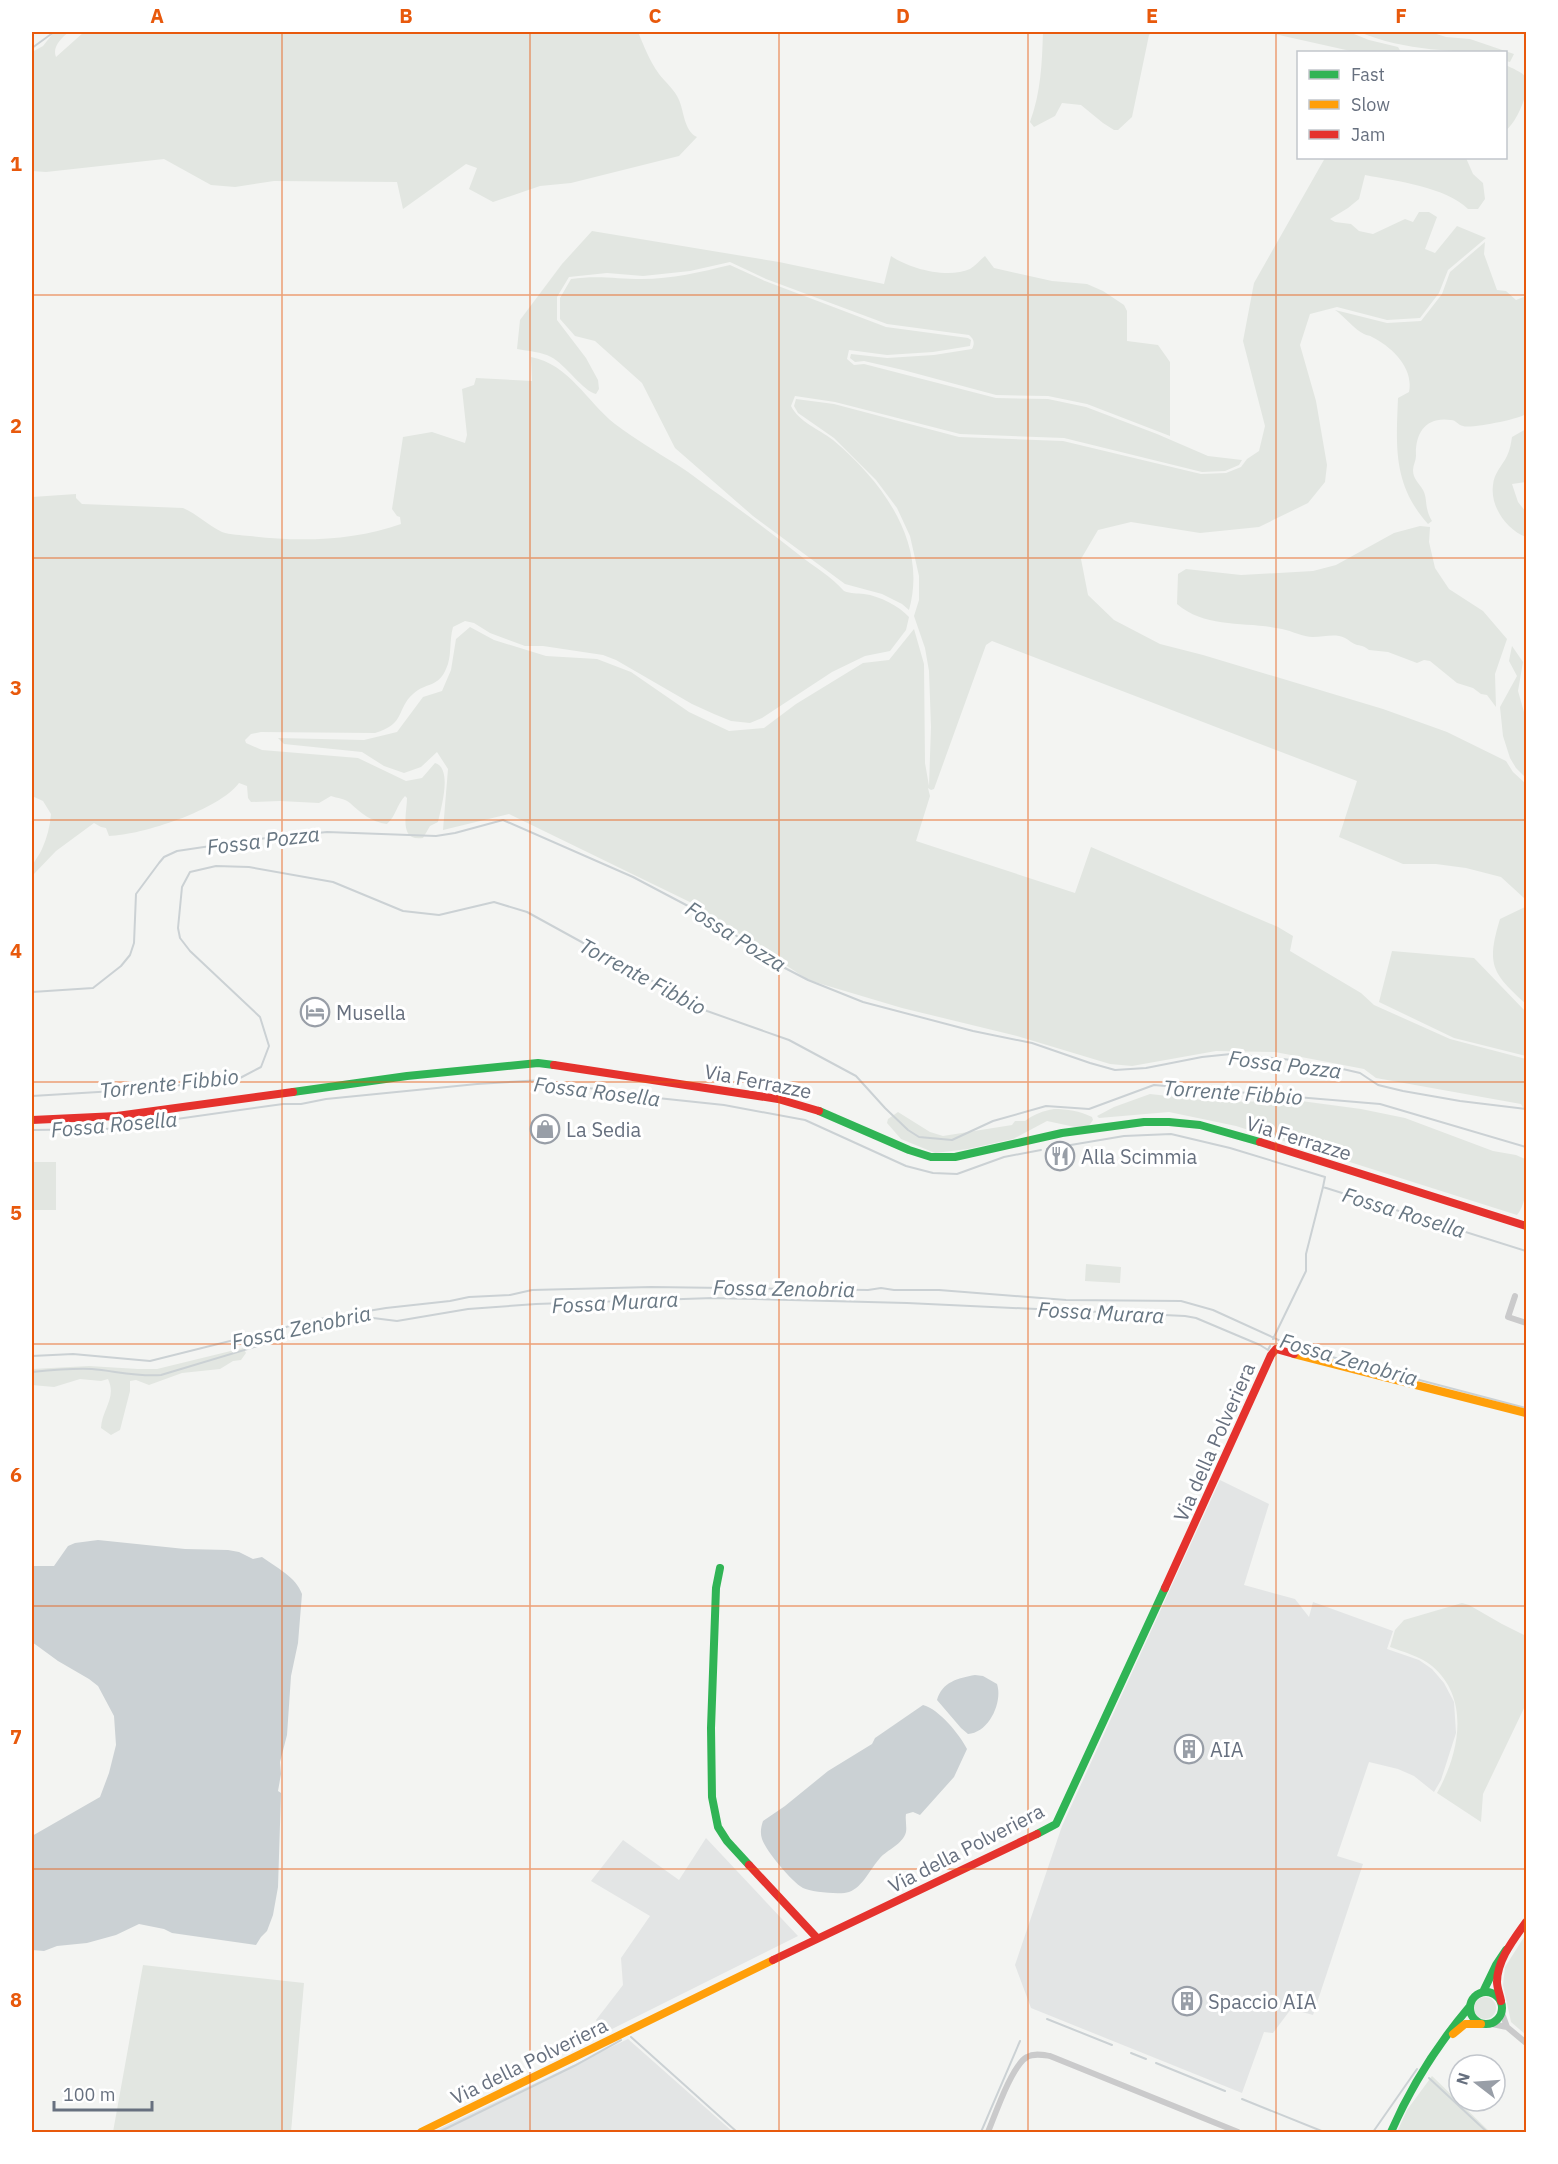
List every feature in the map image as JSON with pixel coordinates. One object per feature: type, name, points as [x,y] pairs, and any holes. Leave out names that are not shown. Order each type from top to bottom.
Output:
[{"type":"street","name":"Via Ferrazze","points":[[32,1120],[117,1116],[407,1076],[538,1063],[786,1101],[813,1108],[909,1150],[942,1158],[1108,1126],[1168,1121],[1203,1126],[1527,1226]]},
{"type":"street","points":[[1515,1296],[1508,1317],[1527,1323]]},
{"type":"street","name":"Via della Polveriera","points":[[421,2133],[1057,1823],[1219,1472],[1270,1355],[1276,1349],[1527,1413]]},
{"type":"street","points":[[720,1569],[716,1588],[711,1728],[712,1797],[718,1827],[727,1841],[817,1938]]},
{"type":"street","points":[[1391,2133],[1407,2096],[1450,2030],[1476,1996],[1483,1992],[1494,1966],[1527,1922]]},
{"type":"street","points":[[1511,1945],[1499,1970],[1497,1981],[1502,2013],[1508,2027],[1527,2043]]},
{"type":"street","points":[[1483,1992],[1491,1993],[1501,2002]]},
{"type":"street","points":[[1470,2006],[1473,2019],[1481,2024]]},
{"type":"street","points":[[1492,2024],[1502,2013]]},
{"type":"street","points":[[1442,2045],[1465,2024],[1492,2024],[1508,2027]]},
{"type":"street","points":[[988,2133],[1016,2067],[1030,2055],[1040,2054],[1050,2056],[1238,2133]]},
{"type":"shaded area","points":[[54,32],[69,32],[56,46],[56,57],[84,32],[638,32],[655,69],[677,96],[689,130],[697,137],[679,156],[571,183],[540,186],[493,202],[469,189],[477,168],[466,164],[403,209],[397,182],[274,181],[235,187],[211,185],[164,159],[46,172],[32,171],[32,52],[43,46]]},
{"type":"shaded area","points":[[1043,32],[1152,32],[1149,35],[1132,117],[1118,130],[1103,123],[1081,105],[1062,103],[1055,116],[1034,127],[1030,122],[1039,89]]},
{"type":"shaded area","points":[[1265,32],[1349,32],[1398,47],[1400,51],[1350,51]]},
{"type":"shaded area","points":[[1359,32],[1430,32],[1446,37],[1470,39],[1505,51],[1450,51],[1413,47]]},
{"type":"shaded area","points":[[1507,52],[1514,54],[1510,62],[1507,61]]},
{"type":"shaded area","points":[[1507,66],[1522,74],[1527,83],[1522,106],[1507,129]]},
{"type":"shaded area","points":[[1324,159],[1466,159],[1473,174],[1483,183],[1485,199],[1478,209],[1468,209],[1459,201],[1434,190],[1365,175],[1359,199],[1330,219],[1351,224],[1359,231],[1373,234],[1405,219],[1413,222],[1419,212],[1429,212],[1437,217],[1425,249],[1435,253],[1457,226],[1486,238],[1448,270],[1439,293],[1420,318],[1387,320],[1337,307],[1310,314],[1300,345],[1316,401],[1327,465],[1325,482],[1308,503],[1259,527],[1200,533],[1131,522],[1098,530],[1081,559],[1088,595],[1114,620],[1160,644],[1383,709],[1447,732],[1506,761],[1513,772],[1526,784],[1526,1004],[1499,976],[1493,958],[1493,947],[1500,919],[1525,907],[1524,898],[1501,877],[1466,868],[1436,864],[1403,864],[1339,837],[1357,781],[992,641],[986,645],[934,789],[928,788],[930,796],[916,841],[1075,893],[1091,847],[1278,927],[1293,936],[1290,951],[1361,993],[1374,1005],[1450,1039],[1526,1059],[1526,1113],[1521,1104],[1376,1078],[1364,1069],[1275,1052],[1216,1051],[1132,1066],[1110,1064],[1017,1036],[902,1008],[808,980],[698,906],[509,814],[443,830],[448,769],[437,752],[421,767],[404,773],[384,766],[362,752],[284,744],[278,738],[364,740],[397,732],[423,697],[442,691],[451,670],[456,639],[470,627],[494,640],[546,656],[597,659],[631,672],[689,712],[729,731],[764,728],[796,704],[863,663],[889,660],[914,629],[924,664],[925,763],[929,786],[931,727],[929,671],[925,648],[914,616],[919,600],[919,576],[910,536],[897,508],[876,480],[834,438],[798,413],[794,406],[796,399],[834,404],[959,437],[1063,441],[1201,474],[1226,473],[1241,467],[1247,459],[1259,451],[1265,426],[1243,341],[1254,283]]},
{"type":"shaded area","points":[[592,231],[779,262],[884,284],[891,256],[908,265],[929,271],[951,273],[970,269],[985,256],[994,268],[1052,281],[1087,284],[1103,291],[1124,305],[1127,311],[1127,341],[1158,345],[1170,362],[1170,436],[1087,404],[1048,396],[996,395],[903,370],[864,361],[855,362],[850,358],[851,354],[887,358],[934,355],[972,349],[974,341],[969,335],[887,324],[766,279],[730,262],[690,271],[643,276],[607,273],[569,277],[557,297],[557,320],[586,358],[598,380],[599,389],[596,394],[551,357],[517,349],[520,320],[562,264]]},
{"type":"shaded area","points":[[1485,242],[1484,254],[1497,290],[1506,291],[1516,300],[1526,296],[1526,414],[1505,421],[1467,427],[1453,420],[1442,419],[1423,428],[1417,441],[1413,473],[1424,493],[1432,521],[1428,524],[1408,495],[1399,465],[1398,398],[1409,392],[1410,383],[1405,367],[1387,346],[1365,335],[1335,310],[1387,323],[1421,321],[1442,294],[1450,272]]},
{"type":"shaded area","points":[[730,265],[765,281],[886,327],[971,340],[970,346],[933,352],[887,355],[849,350],[847,359],[854,365],[864,364],[996,398],[1048,399],[1086,407],[1208,456],[1242,460],[1239,465],[1225,471],[1202,472],[1064,438],[960,434],[835,402],[795,396],[791,406],[795,412],[804,421],[833,440],[869,475],[897,516],[912,561],[913,585],[909,610],[882,594],[845,584],[753,516],[675,448],[642,383],[595,341],[575,336],[560,319],[560,298],[571,279],[664,278]]},
{"type":"shaded area","points":[[531,357],[556,367],[567,375],[615,424],[721,496],[828,576],[844,591],[876,597],[889,602],[905,613],[909,617],[906,630],[890,651],[865,656],[832,672],[762,718],[750,723],[731,721],[692,704],[616,660],[603,655],[543,646],[525,646],[465,621],[453,627],[449,659],[443,675],[413,694],[396,721],[385,729],[375,733],[261,732],[251,734],[245,740],[246,743],[262,750],[358,758],[406,781],[422,778],[435,763],[440,766],[445,780],[443,798],[438,822],[430,826],[423,838],[410,836],[407,831],[405,818],[407,798],[405,796],[387,824],[362,814],[346,800],[331,796],[319,803],[251,802],[248,798],[247,786],[239,783],[215,803],[159,826],[109,836],[106,828],[94,823],[56,851],[32,876],[33,864],[47,836],[51,814],[43,801],[32,796],[32,497],[76,494],[76,498],[82,504],[183,508],[222,532],[268,538],[326,539],[383,530],[401,524],[400,517],[392,509],[403,437],[432,432],[465,443],[467,435],[462,389],[474,385],[476,378],[532,381]]},
{"type":"shaded area","points":[[1526,429],[1526,482],[1512,484],[1518,502],[1526,512],[1526,537],[1512,529],[1501,517],[1494,501],[1493,485],[1508,454],[1512,437]]},
{"type":"shaded area","points":[[1420,526],[1430,527],[1429,542],[1435,568],[1449,589],[1483,611],[1507,639],[1495,674],[1496,707],[1487,695],[1457,683],[1430,661],[1424,660],[1417,663],[1388,652],[1369,650],[1337,636],[1309,637],[1268,627],[1213,621],[1188,612],[1177,604],[1178,574],[1186,569],[1241,575],[1313,571],[1336,565],[1394,533]]},
{"type":"shaded area","points":[[1512,646],[1523,662],[1518,691],[1526,719],[1526,778],[1510,758],[1503,736],[1500,707],[1517,676],[1509,661]]},
{"type":"shaded area","points":[[1392,951],[1474,958],[1526,1012],[1526,1056],[1454,1038],[1379,1002]]},
{"type":"shaded area","points":[[1150,1094],[1221,1102],[1301,1101],[1405,1118],[1493,1151],[1525,1159],[1527,1181],[1525,1196],[1517,1215],[1236,1126],[1169,1112],[1099,1118],[1097,1116]]},
{"type":"shaded area","points":[[1054,1109],[1078,1112],[1092,1117],[1093,1120],[1088,1127],[1075,1127],[1047,1121],[1013,1139],[968,1149],[935,1153],[901,1139],[887,1123],[888,1119],[898,1112],[930,1132],[943,1136],[1012,1125],[1015,1121],[1025,1121],[1039,1113]]},
{"type":"shaded area","points":[[32,1162],[56,1162],[56,1210],[32,1210]]},
{"type":"shaded area","points":[[1086,1264],[1121,1267],[1120,1283],[1085,1281]]},
{"type":"shaded area","points":[[243,1348],[246,1353],[241,1360],[233,1361],[220,1369],[182,1373],[149,1385],[136,1380],[130,1381],[130,1391],[120,1430],[111,1435],[101,1428],[111,1392],[108,1379],[101,1381],[80,1379],[54,1387],[32,1385],[32,1369],[89,1366],[157,1369]]},
{"type":"shaded area","name":"AIA","points":[[1220,1480],[1269,1504],[1244,1585],[1295,1599],[1309,1617],[1313,1602],[1393,1631],[1387,1649],[1419,1660],[1432,1669],[1444,1683],[1454,1702],[1456,1733],[1441,1780],[1434,1792],[1414,1776],[1398,1769],[1369,1762],[1337,1856],[1363,1864],[1313,2015],[1291,2009],[1273,2033],[1264,2032],[1242,2093],[1031,2008],[1015,1965],[1062,1826]]},
{"type":"shaded area","points":[[98,1540],[185,1549],[228,1550],[239,1552],[253,1559],[262,1557],[291,1578],[302,1594],[298,1643],[291,1676],[287,1735],[280,1762],[278,1887],[273,1915],[267,1931],[256,1945],[172,1933],[139,1924],[116,1935],[87,1943],[57,1946],[44,1951],[32,1950],[32,1836],[100,1797],[116,1745],[114,1716],[98,1686],[32,1642],[32,1566],[54,1566],[68,1546]]},
{"type":"shaded area","points":[[1462,1603],[1526,1636],[1526,1704],[1483,1794],[1481,1822],[1437,1793],[1445,1778],[1455,1744],[1457,1710],[1452,1694],[1444,1679],[1432,1666],[1417,1657],[1390,1647],[1395,1630],[1404,1620]]},
{"type":"shaded area","points":[[975,1675],[983,1676],[997,1684],[998,1699],[988,1722],[976,1732],[968,1734],[937,1700],[947,1685],[957,1679]]},
{"type":"shaded area","points":[[923,1705],[936,1712],[948,1723],[967,1749],[954,1777],[920,1815],[913,1812],[906,1814],[904,1836],[880,1858],[854,1890],[833,1893],[812,1891],[798,1885],[764,1844],[761,1834],[763,1821],[828,1771],[872,1744],[875,1738]]},
{"type":"shaded area","points":[[706,1838],[798,1936],[602,2034],[596,2020],[623,1985],[621,1958],[650,1916],[591,1881],[623,1840],[679,1880]]},
{"type":"shaded area","points":[[1526,1934],[1526,2035],[1511,2022],[1503,1985],[1505,1967]]},
{"type":"shaded area","points":[[143,1965],[304,1983],[291,2132],[113,2132]]},
{"type":"shaded area","points":[[1485,1997],[1493,2000],[1496,2008],[1493,2016],[1485,2019],[1477,2016],[1474,2008],[1477,2000]]},
{"type":"shaded area","points":[[628,2039],[733,2132],[432,2132]]},
{"type":"shaded area","points":[[1432,2076],[1447,2090],[1447,2113],[1470,2113],[1490,2132],[1397,2132],[1407,2110]]},
{"type":"waterway","points":[[32,48],[54,32]]},
{"type":"waterway","name":"Fossa Pozza","points":[[32,992],[93,988],[121,966],[130,955],[134,943],[136,894],[164,857],[177,851],[327,832],[436,836],[503,820],[633,877],[707,916],[781,966],[808,980],[863,1002],[973,1031],[1032,1043],[1115,1070],[1146,1068],[1231,1054],[1334,1067],[1360,1073],[1378,1085],[1403,1091],[1526,1109]]},
{"type":"waterway","name":"Torrente Fibbio","points":[[32,1096],[148,1089],[240,1078],[261,1067],[269,1046],[260,1017],[190,951],[180,938],[178,928],[182,887],[190,872],[216,866],[249,867],[333,882],[403,911],[439,915],[494,902],[527,912],[707,1011],[789,1040],[856,1076],[885,1108],[908,1130],[919,1137],[952,1140],[993,1121],[1046,1106],[1089,1109],[1154,1085],[1380,1104],[1526,1147]]},
{"type":"waterway","name":"Fossa Rosella","points":[[32,1130],[106,1129],[326,1099],[543,1080],[629,1095],[724,1105],[805,1120],[906,1166],[933,1173],[957,1174],[1004,1157],[1041,1150]]},
{"type":"waterway","name":"Fossa Rosella","points":[[1047,1149],[1124,1136],[1171,1134],[1230,1148],[1325,1177],[1323,1187],[1526,1251]]},
{"type":"waterway","name":"Fossa Murara","points":[[1273,1339],[1306,1271],[1306,1254],[1323,1187]]},
{"type":"waterway","points":[[1526,1209],[1526,1216]]},
{"type":"waterway","name":"Fossa Zenobria","points":[[32,1356],[73,1354],[150,1361],[314,1320],[386,1308],[469,1297],[510,1295],[532,1290],[651,1287],[939,1290],[1066,1300],[1181,1301],[1213,1310],[1294,1347],[1526,1408]]},
{"type":"waterway","name":"Fossa Murara","points":[[32,1372],[84,1369],[135,1375],[161,1375],[298,1334],[373,1318],[397,1321],[468,1309],[536,1304],[713,1298],[907,1303],[1185,1316],[1196,1318],[1268,1350],[1270,1346]]},
{"type":"waterway","points":[[1047,2019],[1112,2045]]},
{"type":"waterway","points":[[631,2037],[737,2132]]},
{"type":"waterway","points":[[439,2132],[574,2066],[621,2040]]},
{"type":"waterway","points":[[981,2132],[1020,2041]]},
{"type":"waterway","points":[[1131,2053],[1146,2059]]},
{"type":"waterway","points":[[1156,2063],[1225,2091]]},
{"type":"waterway","points":[[1373,2132],[1417,2069]]},
{"type":"waterway","points":[[1429,2078],[1487,2132]]},
{"type":"waterway","points":[[1242,2099],[1324,2132]]},
{"type":"traffic: fast","points":[[293,1092],[407,1076],[538,1063],[554,1065]]},
{"type":"traffic: fast","points":[[819,1111],[909,1150],[931,1157],[955,1157],[1062,1133],[1144,1122],[1200,1125],[1260,1142]]},
{"type":"traffic: fast","points":[[720,1568],[716,1588],[711,1728],[712,1797],[718,1827],[727,1841],[749,1865]]},
{"type":"traffic: fast","points":[[1037,1834],[1056,1824],[1165,1588]]},
{"type":"traffic: fast","points":[[1483,1992],[1506,1950]]},
{"type":"traffic: fast","points":[[1486,1992],[1498,1996],[1502,2008],[1498,2020],[1486,2024],[1474,2020],[1470,2008],[1474,1996],[1486,1992]]},
{"type":"traffic: fast","points":[[1391,2132],[1426,2066],[1470,2006]]},
{"type":"traffic: slow","points":[[1294,1354],[1526,1413]]},
{"type":"traffic: slow","points":[[421,2132],[773,1960]]},
{"type":"traffic: slow","points":[[1453,2034],[1465,2024],[1481,2024]]},
{"type":"traffic: jam","points":[[554,1065],[778,1099],[819,1111]]},
{"type":"traffic: jam","points":[[32,1120],[117,1116],[293,1092]]},
{"type":"traffic: jam","points":[[1260,1142],[1526,1226]]},
{"type":"traffic: jam","points":[[1165,1588],[1271,1355],[1276,1349],[1294,1354]]},
{"type":"traffic: jam","points":[[773,1960],[1037,1834]]},
{"type":"traffic: jam","points":[[749,1865],[817,1938]]},
{"type":"traffic: jam","points":[[1501,2001],[1497,1987],[1500,1966],[1507,1950],[1526,1922]]},
{"type":"place","name":"Musella","points":[[315,1012]]},
{"type":"place","name":"La Sedia","points":[[545,1129]]},
{"type":"place","name":"Alla Scimmia","points":[[1060,1156]]},
{"type":"place","name":"AIA","points":[[1189,1749]]},
{"type":"place","name":"Spaccio AIA","points":[[1187,2001]]}]
